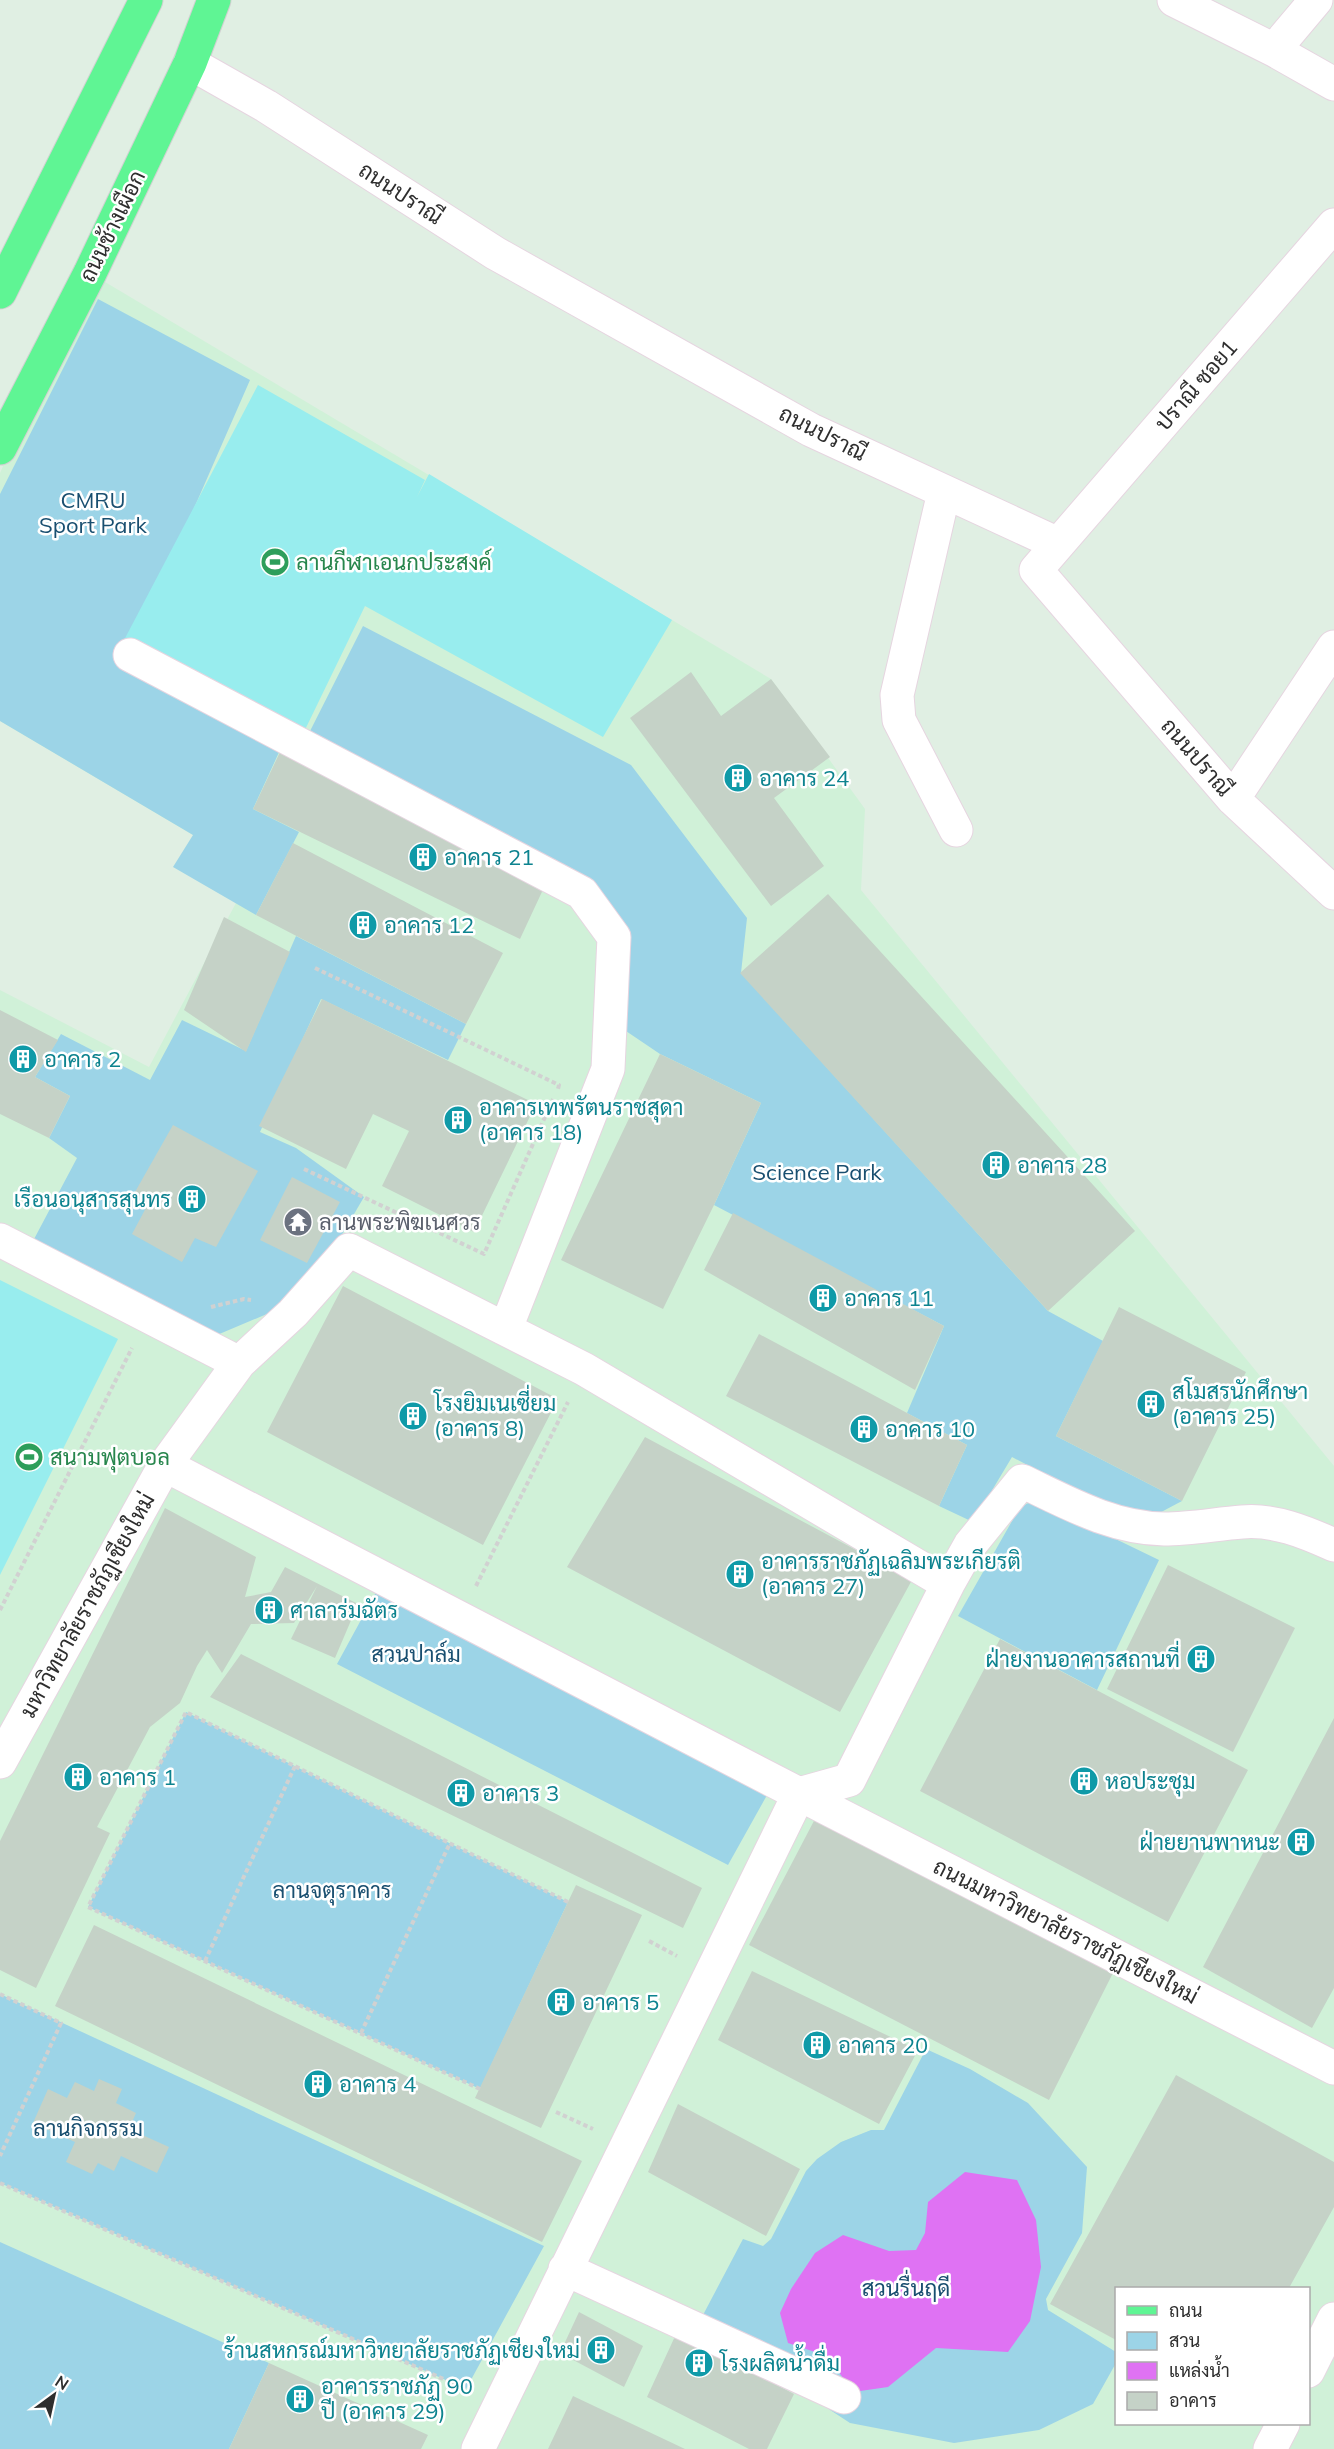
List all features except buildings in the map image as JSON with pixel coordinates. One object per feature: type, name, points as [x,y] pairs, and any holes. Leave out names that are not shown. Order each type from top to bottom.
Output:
[{"type":"main road","points":[[0,292],[146,0]]},
{"type":"main road","name":"ถนนช้างเผือก","points":[[0,448],[90,273],[190,63],[214,0]]},
{"type":"street","points":[[1174,0],[1334,84]]},
{"type":"street","points":[[1275,51],[1316,0]]},
{"type":"street","name":"ถนนปราณี","points":[[190,63],[266,106],[495,254],[812,430],[1058,544],[1036,570],[1233,799],[1334,893]]},
{"type":"street","name":"ปราณี ซอย1","points":[[1058,544],[1334,225]]},
{"type":"street","points":[[944,492],[897,695],[899,720],[956,830]]},
{"type":"street","points":[[1233,799],[1334,647]]},
{"type":"street","points":[[130,655],[582,893],[614,937],[608,1069],[506,1328],[584,1369],[948,1584]]},
{"type":"street","points":[[0,1240],[239,1363]]},
{"type":"street","name":"มหาวิทยาลัยราชภัฏเชียงใหม่","points":[[0,1762],[165,1464],[239,1363],[294,1313],[349,1250],[506,1328]]},
{"type":"street","name":"ถนนมหาวิทยาลัยราชภัฏเชียงใหม่","points":[[165,1464],[799,1794],[1334,2068]]},
{"type":"street","points":[[478,2449],[799,1794],[849,1780],[970,1545],[1022,1481],[1108,1521],[1163,1529],[1209,1527],[1244,1521],[1296,1528],[1334,1545]]},
{"type":"street","points":[[565,2270],[844,2397]]},
{"type":"street","points":[[1310,2367],[1334,2319]]},
{"type":"street","points":[[1270,2449],[1282,2425]]},
{"type":"path","points":[[304,1169],[484,1254],[559,1085],[315,968]]},
{"type":"path","points":[[0,1610],[134,1345]]},
{"type":"path","points":[[475,1588],[584,1369]]},
{"type":"path","points":[[480,2089],[88,1907],[186,1712],[568,1902]]},
{"type":"path","points":[[205,1961],[295,1766]]},
{"type":"path","points":[[361,2034],[450,1843]]},
{"type":"path","points":[[649,1941],[681,1958]]},
{"type":"path","points":[[0,1994],[61,2023],[0,2156]]},
{"type":"path","points":[[556,2112],[601,2133]]},
{"type":"path","points":[[0,2183],[466,2389],[471,2379]]},
{"type":"shaded area","points":[[90,273],[771,679],[865,809],[861,890],[1334,1466],[1334,2449],[0,2449],[0,990],[149,1067],[237,901],[193,835],[0,721],[0,473]]},
{"type":"shaded area","points":[[258,385],[425,480],[417,497],[429,474],[672,620],[603,737],[365,606],[302,736],[122,644]]},
{"type":"shaded area","name":"สนามฟุตบอล","points":[[0,1280],[118,1339],[0,1575]]},
{"type":"green space","name":"CMRU Sport Park","points":[[98,299],[250,380],[130,655],[286,737],[253,809],[299,832],[256,915],[173,867],[193,835],[0,721],[0,494]]},
{"type":"green space","name":"Science Park","points":[[363,626],[631,765],[747,918],[741,973],[1048,1311],[1103,1341],[1056,1436],[1182,1501],[1148,1519],[1067,1486],[1012,1457],[973,1522],[939,1506],[967,1445],[907,1413],[944,1326],[714,1205],[761,1103],[660,1054],[620,1027],[614,937],[582,893],[303,745]]},
{"type":"green space","points":[[296,936],[466,1024],[448,1060],[321,999],[260,1132],[296,1148],[364,1197],[340,1238],[274,1311],[217,1335],[33,1241],[77,1158],[49,1138],[70,1096],[35,1077],[61,1034],[150,1080],[182,1020],[246,1051]]},
{"type":"green space","points":[[1035,1500],[1159,1560],[1097,1690],[958,1616],[1020,1507]]},
{"type":"green space","name":"สวนปาล์ม","points":[[380,1585],[771,1788],[728,1865],[337,1664]]},
{"type":"green space","name":"ลานจตุราคาร","points":[[186,1712],[568,1902],[480,2089],[88,1907]]},
{"type":"green space","name":"ลานกิจกรรม","points":[[0,1994],[544,2246],[466,2389],[0,2183]]},
{"type":"green space","name":"สวนรื่นฤดี","points":[[926,2049],[970,2069],[1028,2103],[1087,2167],[1082,2233],[1046,2299],[1048,2310],[1115,2351],[1115,2365],[1093,2404],[1039,2430],[954,2443],[850,2423],[798,2389],[693,2334],[743,2239],[763,2246],[771,2239],[806,2171],[817,2159],[841,2142],[871,2130],[884,2130]]},
{"type":"green space","points":[[0,2242],[269,2363],[229,2449],[0,2449]]},
{"type":"water","points":[[965,2172],[1017,2180],[1036,2220],[1041,2267],[1030,2321],[1008,2352],[936,2348],[888,2387],[853,2392],[833,2364],[812,2351],[788,2343],[780,2313],[791,2289],[815,2253],[843,2235],[889,2251],[916,2250],[925,2233],[928,2202]]},
{"type":"place","name":"ลานกีฬาเอนกประสงค์","points":[[275,562]]},
{"type":"place","name":"อาคาร 24","points":[[738,778]]},
{"type":"place","name":"อาคาร 21","points":[[423,857]]},
{"type":"place","name":"อาคาร 12","points":[[363,925]]},
{"type":"place","name":"อาคาร 2","points":[[23,1059]]},
{"type":"place","name":"อาคารเทพรัตนราชสุดา (อาคาร 18)","points":[[458,1120]]},
{"type":"place","name":"อาคาร 28","points":[[996,1165]]},
{"type":"place","name":"เรือนอนุสารสุนทร","points":[[192,1199]]},
{"type":"place","name":"ลานพระพิฆเนศวร","points":[[298,1222]]},
{"type":"place","name":"อาคาร 11","points":[[823,1298]]},
{"type":"place","name":"สโมสรนักศึกษา (อาคาร 25)","points":[[1151,1404]]},
{"type":"place","name":"โรงยิมเนเซี่ยม (อาคาร 8)","points":[[413,1416]]},
{"type":"place","name":"อาคาร 10","points":[[864,1429]]},
{"type":"place","name":"สนามฟุตบอล","points":[[29,1457]]},
{"type":"place","name":"อาคารราชภัฏเฉลิมพระเกียรติ (อาคาร 27)","points":[[740,1574]]},
{"type":"place","name":"ศาลาร่มฉัตร","points":[[269,1610]]},
{"type":"place","name":"ฝ่ายงานอาคารสถานที่","points":[[1201,1659]]},
{"type":"place","name":"อาคาร 1","points":[[78,1777]]},
{"type":"place","name":"หอประชุม","points":[[1084,1781]]},
{"type":"place","name":"อาคาร 3","points":[[461,1793]]},
{"type":"place","name":"ฝ่ายยานพาหนะ","points":[[1301,1842]]},
{"type":"place","name":"อาคาร 5","points":[[561,2002]]},
{"type":"place","name":"อาคาร 20","points":[[817,2045]]},
{"type":"place","name":"อาคาร 4","points":[[318,2084]]},
{"type":"place","name":"ร้านสหกรณ์มหาวิทยาลัยราชภัฏเชียงใหม่","points":[[601,2350]]},
{"type":"place","name":"โรงผลิตน้ำดื่ม","points":[[699,2363]]},
{"type":"place","name":"อาคารราชภัฏ 90 ปี (อาคาร 29)","points":[[300,2399]]}]
